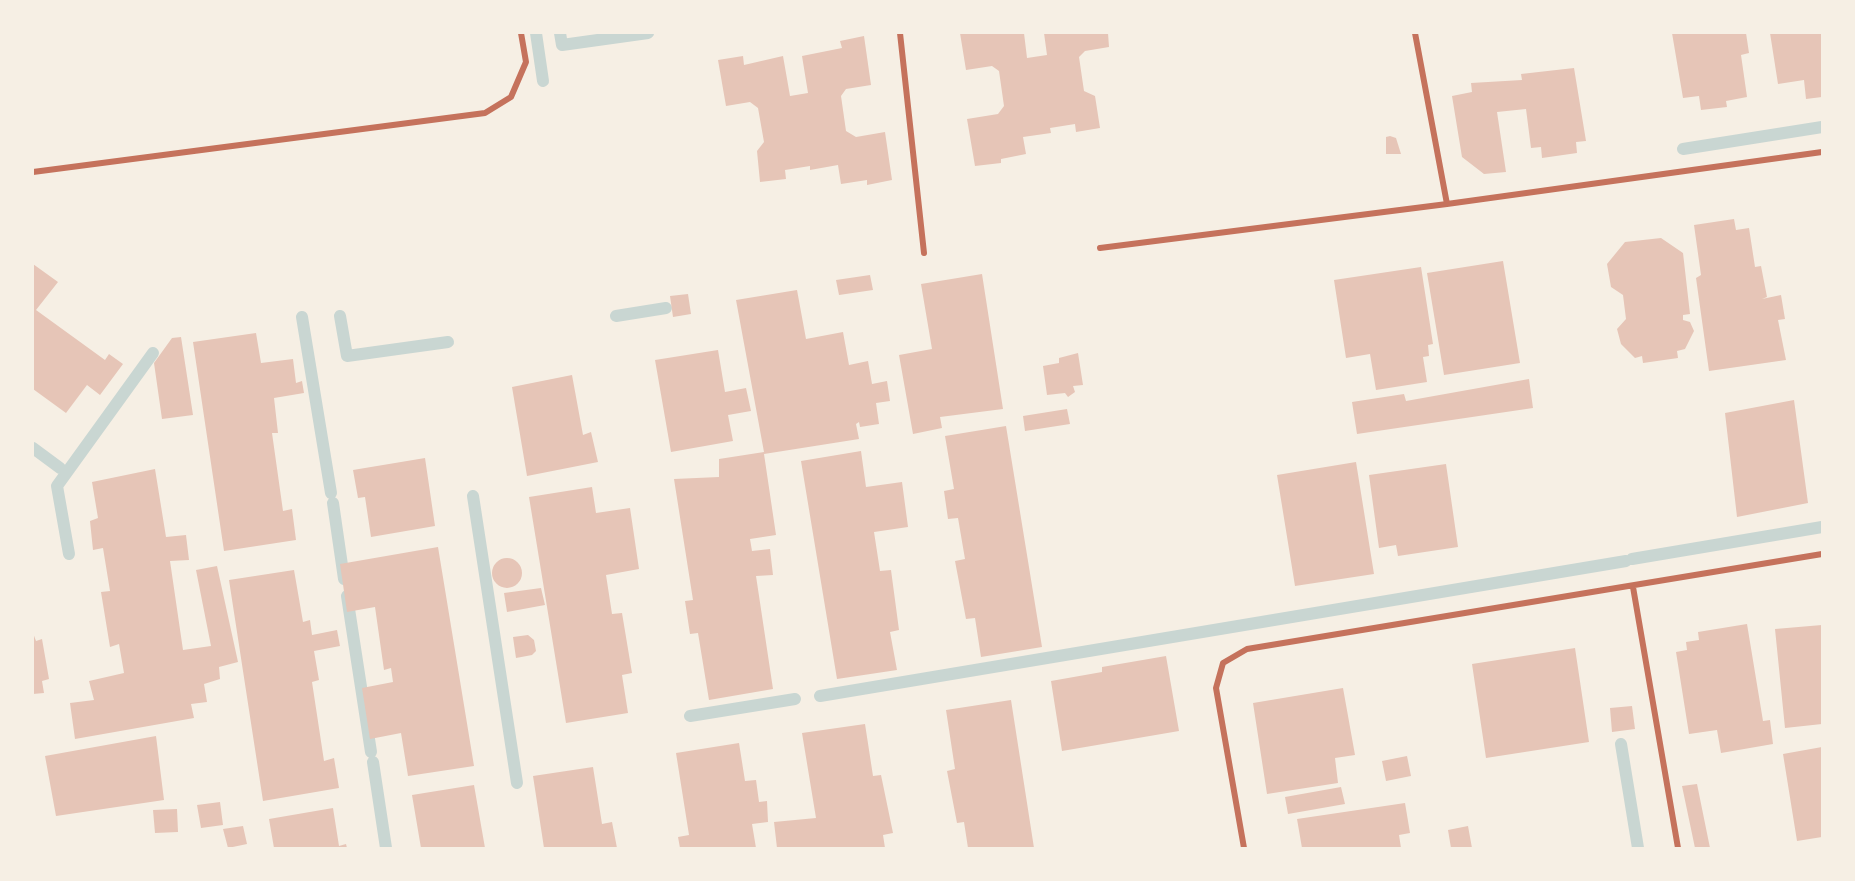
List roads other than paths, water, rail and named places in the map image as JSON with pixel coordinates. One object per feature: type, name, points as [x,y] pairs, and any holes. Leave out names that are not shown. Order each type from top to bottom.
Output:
[{"type":"street","points":[[33,172],[485,113],[511,97],[526,62],[521,33]]},
{"type":"street","points":[[900,33],[924,253]]},
{"type":"street","points":[[1415,33],[1448,204]]},
{"type":"street","points":[[1100,248],[1448,204],[1822,152]]},
{"type":"street","points":[[1244,848],[1216,688],[1223,663],[1247,649],[1822,554]]},
{"type":"street","points":[[1633,587],[1678,848]]},
{"type":"waterway","points":[[536,33],[543,81]]},
{"type":"waterway","points":[[560,33],[562,45],[648,33]]},
{"type":"waterway","points":[[1683,149],[1822,127]]},
{"type":"waterway","points":[[616,316],[666,308]]},
{"type":"waterway","points":[[340,316],[347,356],[448,342]]},
{"type":"waterway","points":[[302,317],[331,493]]},
{"type":"waterway","points":[[69,554],[57,486],[153,353]]},
{"type":"waterway","points":[[33,448],[60,468]]},
{"type":"waterway","points":[[473,496],[517,783]]},
{"type":"waterway","points":[[333,503],[344,579]]},
{"type":"waterway","points":[[1632,559],[1822,527]]},
{"type":"waterway","points":[[820,696],[1626,561]]},
{"type":"waterway","points":[[347,596],[371,752]]},
{"type":"waterway","points":[[690,716],[795,699]]},
{"type":"waterway","points":[[1621,744],[1638,848]]},
{"type":"waterway","points":[[373,762],[386,848]]}]
